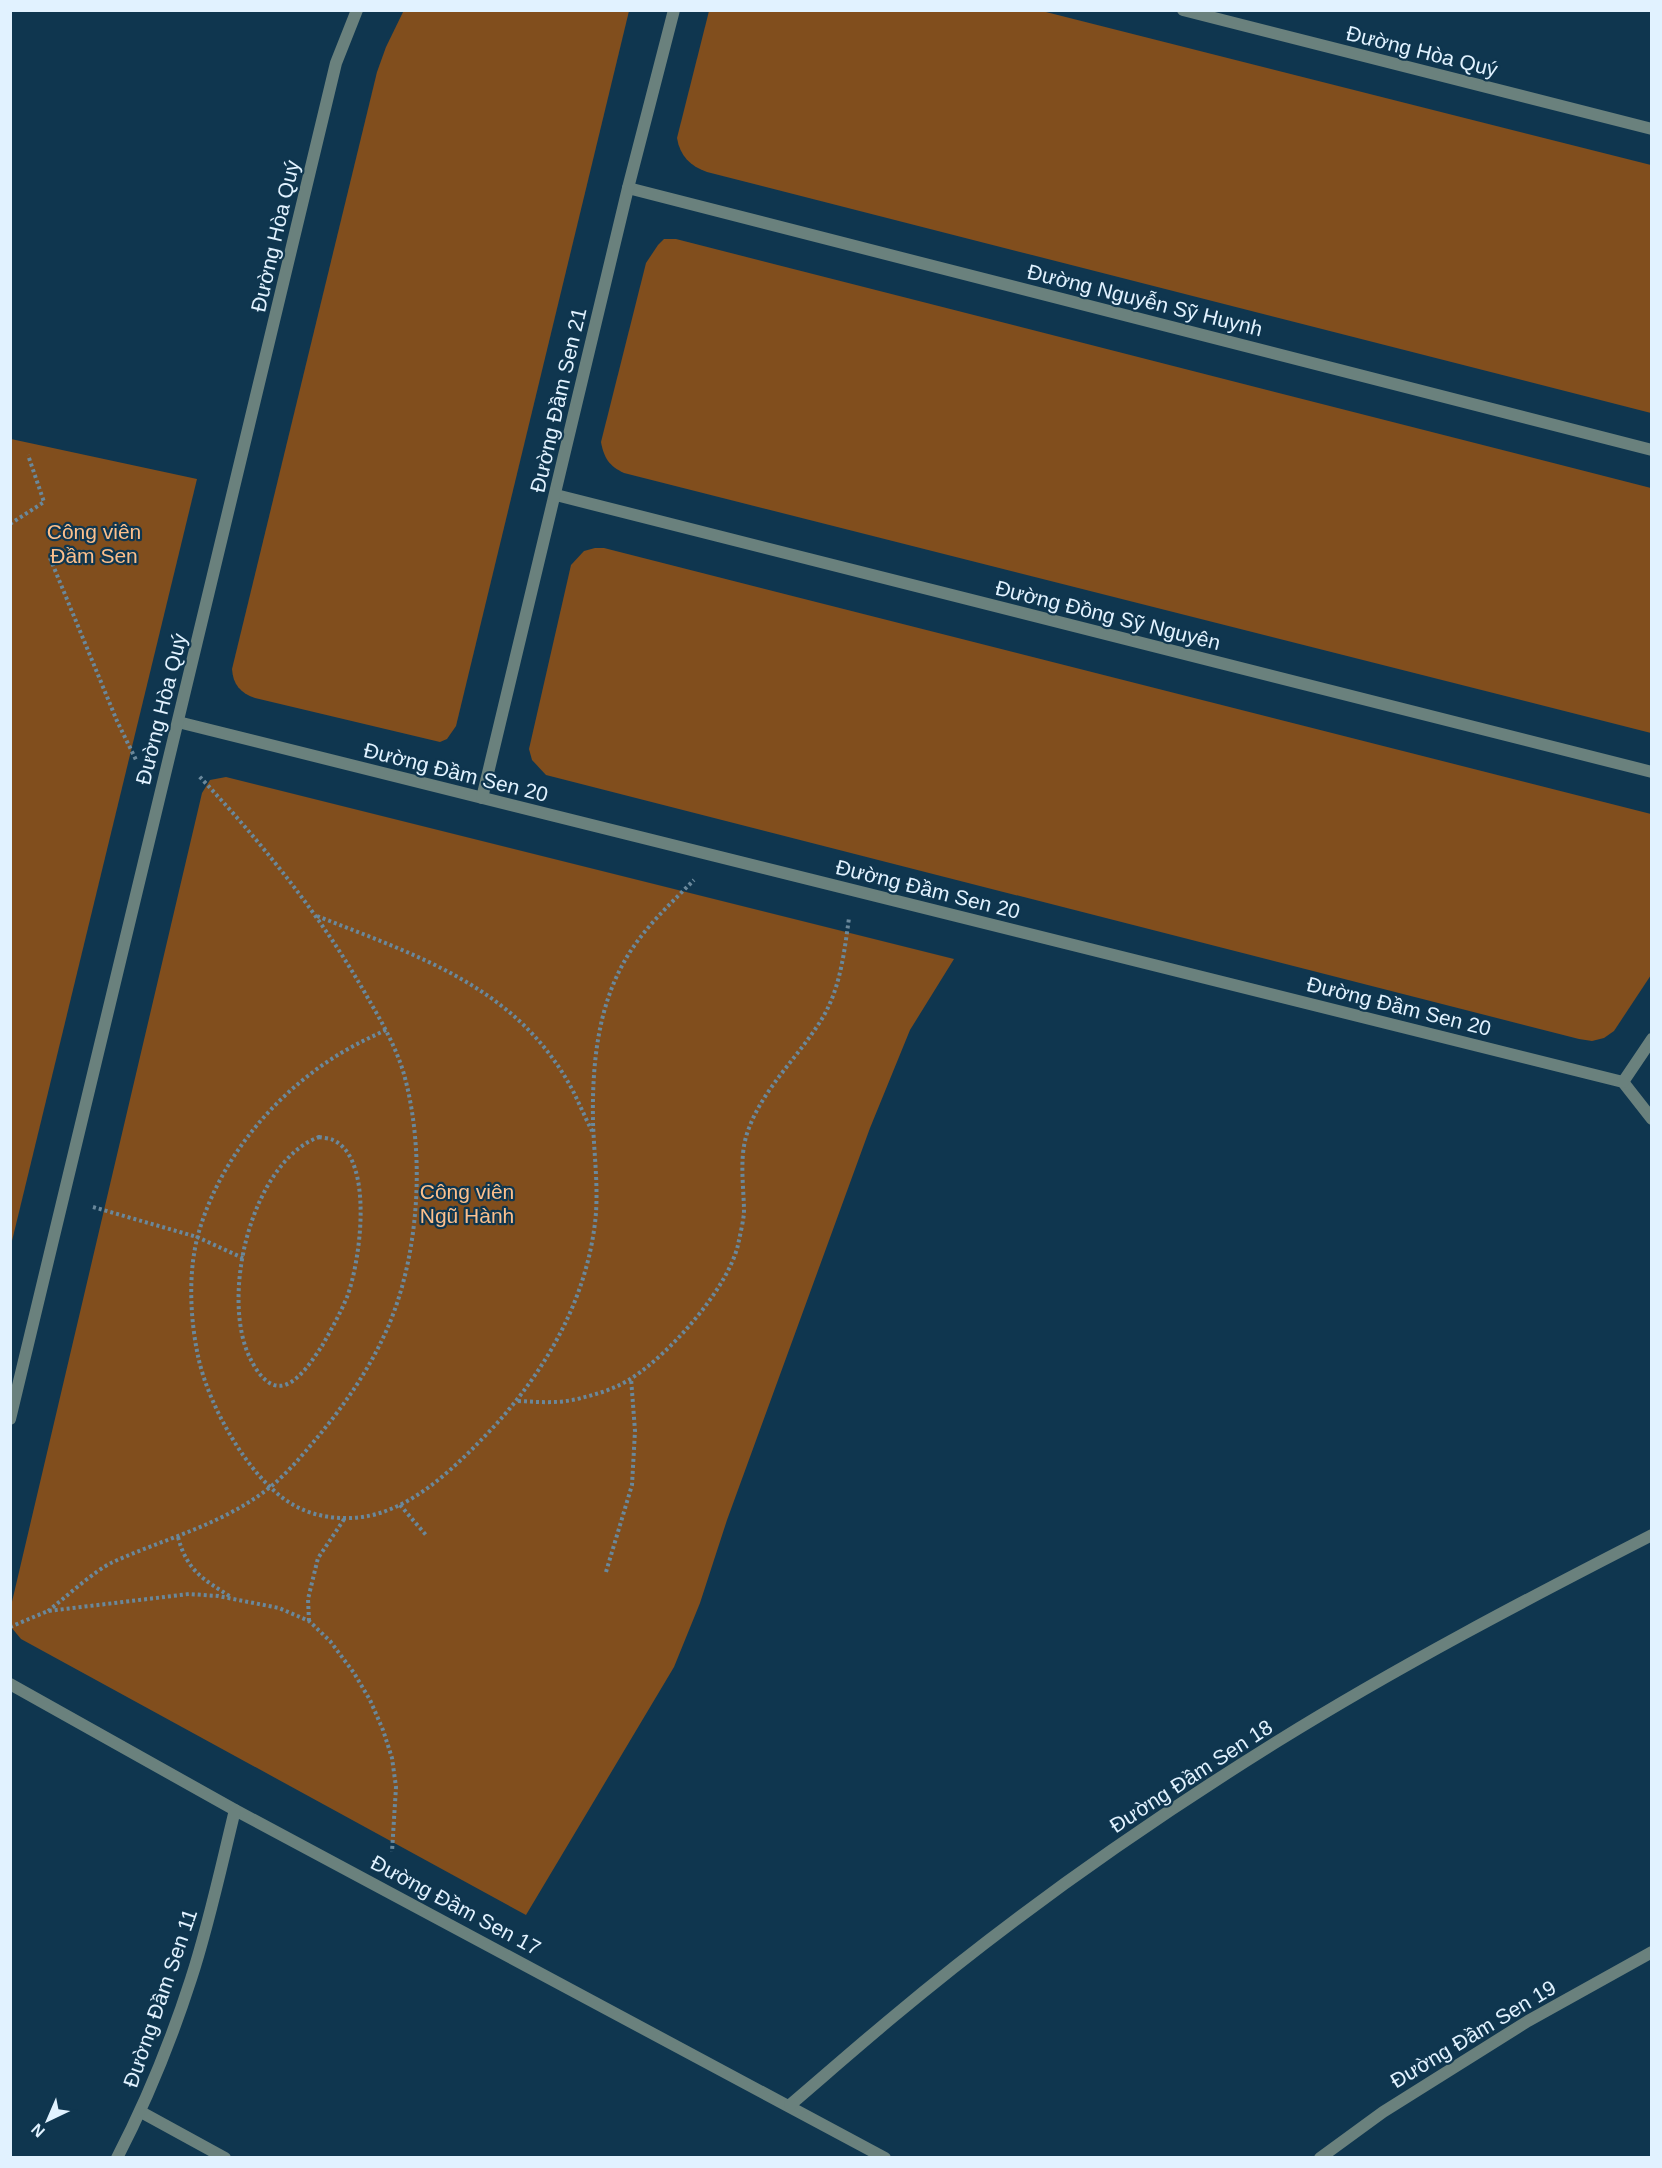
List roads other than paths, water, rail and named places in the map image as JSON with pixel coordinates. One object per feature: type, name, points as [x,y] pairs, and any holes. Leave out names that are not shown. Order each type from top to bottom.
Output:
[{"type":"street","name":"Đường Hòa Quý","points":[[10,1419],[336,63],[357,10]]},
{"type":"street","name":"Đường Đầm Sen 21","points":[[482,798],[628,188],[674,10]]},
{"type":"street","name":"Đường Hòa Quý","points":[[1183,10],[1652,129]]},
{"type":"street","name":"Đường Nguyễn Sỹ Huynh","points":[[628,188],[1652,450]]},
{"type":"street","name":"Đường Đồng Sỹ Nguyên","points":[[556,495],[1652,772]]},
{"type":"street","name":"Đường Đầm Sen 20","points":[[178,722],[1623,1082]]},
{"type":"street","points":[[1652,1039],[1623,1082],[1652,1119]]},
{"type":"street","name":"Đường Đầm Sen 18","points":[[790,2105],[894,2016],[998,1934],[1149,1825],[1278,1741],[1434,1649],[1652,1534]]},
{"type":"street","name":"Đường Đầm Sen 17","points":[[10,1684],[235,1810],[885,2157]]},
{"type":"street","name":"Đường Đầm Sen 11","points":[[117,2157],[141,2112],[170,2041],[192,1978],[235,1810]]},
{"type":"street","name":"Đường Đầm Sen 19","points":[[1320,2157],[1383,2112],[1527,2020],[1652,1952]]},
{"type":"street","points":[[141,2112],[225,2157]]},
{"type":"park label","name":"Công viên Đầm Sen","points":[[94,543]]},
{"type":"park label","name":"Công viên Ngũ Hành","points":[[467,1203]]}]
